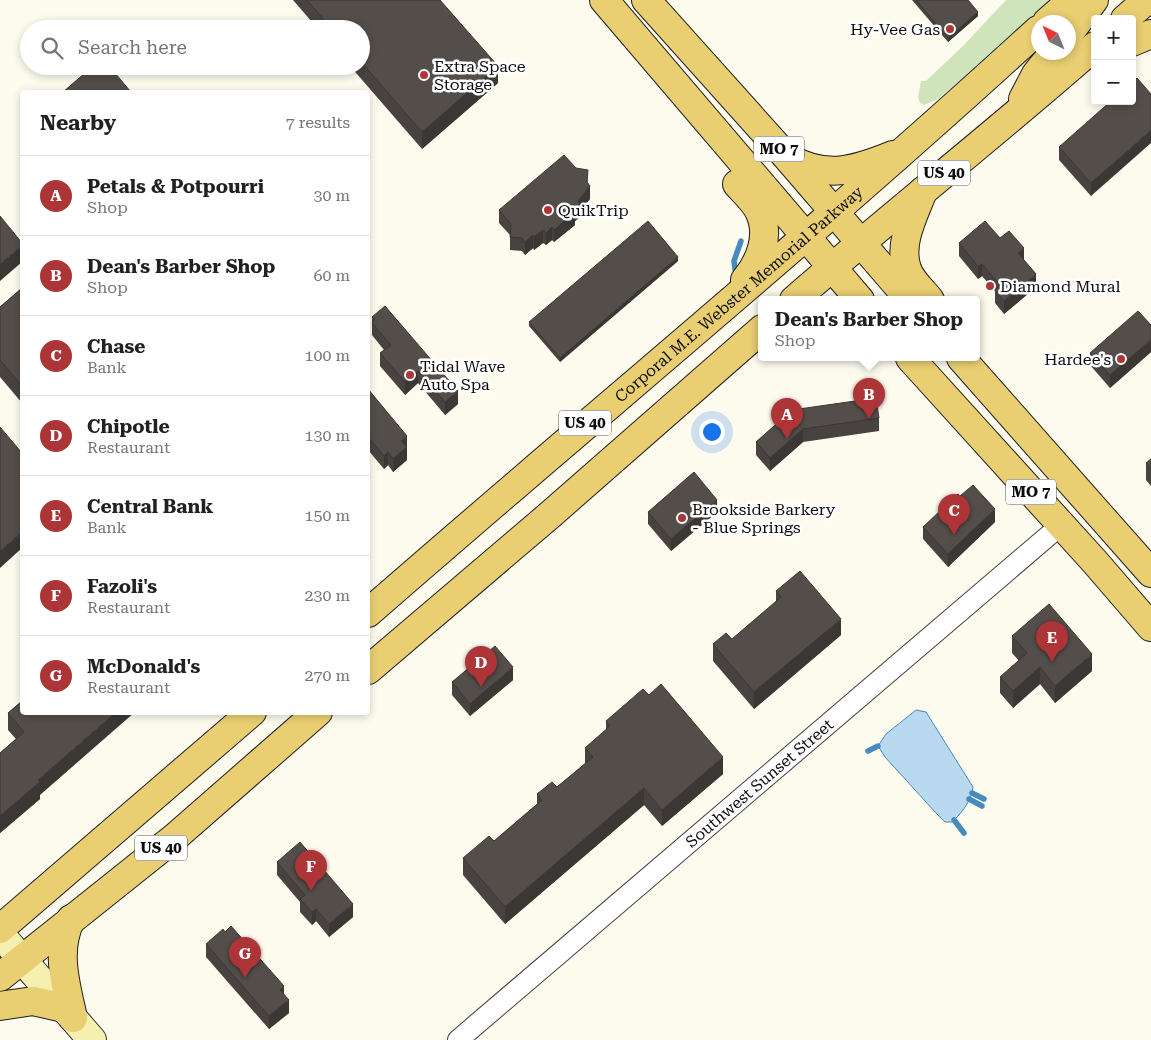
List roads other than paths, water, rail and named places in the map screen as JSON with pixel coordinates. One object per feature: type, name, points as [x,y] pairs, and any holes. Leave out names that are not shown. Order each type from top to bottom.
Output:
[{"type":"main road","name":"MO 7","points":[[604,0],[857,296]]},
{"type":"main road","name":"MO 7","points":[[646,0],[906,296]]},
{"type":"main road","points":[[1055,15],[1072,0]]},
{"type":"main road","points":[[1076,24],[1094,0]]},
{"type":"main road","points":[[1129,15],[1146,0]]},
{"type":"main road","points":[[1136,40],[1151,34]]},
{"type":"main road","name":"Corporal M.E. Webster Memorial Parkway","points":[[370,610],[909,149],[1031,36]]},
{"type":"main road","name":"US 40","points":[[799,296],[924,189],[1013,118],[1091,49]]},
{"type":"main road","points":[[1013,118],[1036,74],[1047,60]]},
{"type":"main road","points":[[1046,88],[1093,60]]},
{"type":"main road","points":[[688,99],[679,117],[759,211],[763,226],[761,259],[728,302]]},
{"type":"main road","points":[[784,155],[814,170],[832,171],[866,166],[909,149]]},
{"type":"main road","points":[[924,189],[906,235],[904,256],[907,270],[927,296]]},
{"type":"main road","name":"US 40","points":[[370,668],[551,514],[758,333]]},
{"type":"main road","name":"MO 7","points":[[966,361],[1151,573]]},
{"type":"main road","name":"MO 7","points":[[909,362],[1060,525],[1151,627]]},
{"type":"main road","points":[[1060,525],[1072,524],[1084,531],[1104,551],[1151,588]]},
{"type":"main road","name":"US 40","points":[[0,930],[249,715]]},
{"type":"main road","name":"US 40","points":[[0,977],[20,959],[174,838],[315,715]]},
{"type":"main road","points":[[0,1006],[33,1001],[68,1013],[62,963],[63,941],[71,919]]},
{"type":"street","name":"Southwest Sunset Street","points":[[458,1040],[1060,525]]},
{"type":"street","points":[[0,934],[92,1040]]},
{"type":"water","points":[[916,710],[926,712],[973,787],[971,797],[966,806],[952,822],[945,822],[936,813],[885,757],[878,746],[886,734]]},
{"type":"waterway","points":[[736,277],[734,261],[741,241]]},
{"type":"waterway","points":[[868,751],[878,746]]},
{"type":"waterway","points":[[972,793],[984,799]]},
{"type":"waterway","points":[[969,799],[982,806]]},
{"type":"waterway","points":[[954,820],[964,833]]},
{"type":"place","name":"Hy-Vee Gas","points":[[950,29]]},
{"type":"place","name":"Extra Space Storage","points":[[424,75]]},
{"type":"place","name":"QuikTrip","points":[[548,210]]},
{"type":"place","name":"Diamond Mural","points":[[990,286]]},
{"type":"place","name":"Hardee's","points":[[1121,359]]},
{"type":"place","name":"Tidal Wave Auto Spa","points":[[410,375]]},
{"type":"place","name":"Dean's Barber Shop","points":[[869,419]]},
{"type":"place","name":"Petals & Potpourri","points":[[787,439]]},
{"type":"place","name":"Brookside Barkery - Blue Springs","points":[[682,518]]},
{"type":"place","name":"Chase","points":[[954,535]]},
{"type":"place","name":"Central Bank","points":[[1052,662]]},
{"type":"place","name":"Chipotle","points":[[481,687]]},
{"type":"place","name":"Fazoli's","points":[[311,891]]},
{"type":"place","name":"McDonald's","points":[[245,978]]}]
